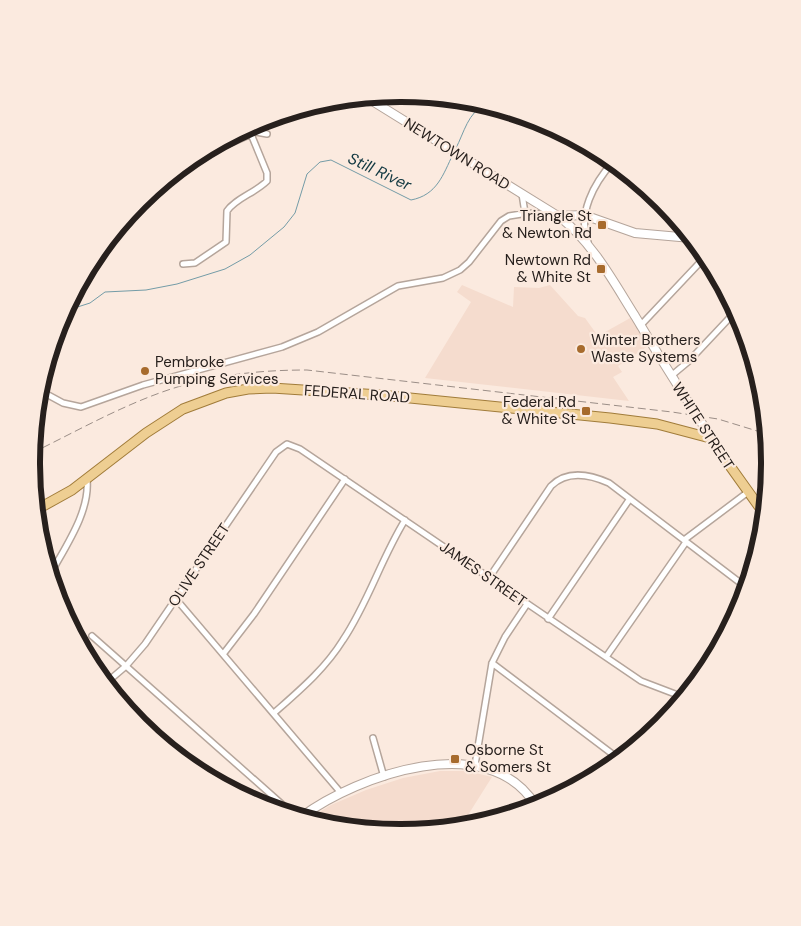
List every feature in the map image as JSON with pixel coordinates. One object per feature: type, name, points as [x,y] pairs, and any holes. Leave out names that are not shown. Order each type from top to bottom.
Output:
[{"type":"main road","name":"NEWTOWN ROAD","points":[[376,103],[557,216]]},
{"type":"main road","points":[[557,216],[584,216],[635,233],[681,236]]},
{"type":"main road","name":"WHITE STREET","points":[[557,216],[588,243],[710,438],[758,506]]},
{"type":"main road","name":"FEDERAL ROAD","points":[[43,506],[87,480],[146,432],[182,409],[226,393],[248,389],[380,395],[601,417],[657,424],[710,438]]},
{"type":"main road","points":[[310,812],[341,793],[384,777],[432,765],[459,763],[475,765],[513,780],[530,799]]},
{"type":"street","points":[[258,132],[267,134]]},
{"type":"street","points":[[183,264],[195,262],[226,242],[227,211],[234,203],[267,181],[267,173],[252,135]]},
{"type":"street","points":[[588,243],[583,231],[584,216],[598,182],[608,168]]},
{"type":"street","name":"NEWTOWN ROAD","points":[[522,194],[525,213]]},
{"type":"street","points":[[47,394],[63,403],[81,407],[143,385],[297,342],[398,286],[451,275],[469,262],[501,221],[509,216],[525,213],[557,216]]},
{"type":"street","points":[[640,326],[700,263]]},
{"type":"street","points":[[671,376],[689,361],[730,317]]},
{"type":"street","name":"JAMES STREET","points":[[287,444],[300,449],[345,479],[641,681],[676,695]]},
{"type":"street","name":"OLIVE STREET","points":[[111,678],[126,666],[176,599],[276,452],[287,444]]},
{"type":"street","points":[[489,578],[551,486],[559,478],[569,475],[596,477],[609,483],[741,583]]},
{"type":"street","points":[[224,653],[254,614],[345,479]]},
{"type":"street","points":[[55,565],[81,513],[88,493],[87,480]]},
{"type":"street","points":[[606,657],[685,541],[748,492]]},
{"type":"street","points":[[548,619],[629,500]]},
{"type":"street","points":[[274,713],[313,678],[345,639],[389,546],[405,520]]},
{"type":"street","points":[[176,599],[224,653],[341,793]]},
{"type":"street","points":[[475,765],[492,663],[505,637],[527,604]]},
{"type":"street","points":[[92,636],[279,802]]},
{"type":"street","points":[[492,663],[613,754]]},
{"type":"street","points":[[373,738],[384,777]]},
{"type":"shaded area","points":[[462,285],[513,307],[514,287],[539,288],[550,285],[578,316],[585,318],[598,336],[632,317],[648,346],[618,366],[622,372],[613,377],[629,401],[425,378],[471,302],[457,292]]},
{"type":"shaded area","points":[[440,771],[467,771],[492,777],[468,815],[470,817],[400,824],[353,820],[317,814],[331,805],[366,790],[403,778]]},
{"type":"waterway","name":"Still River","points":[[456,148],[470,118],[477,110]]},
{"type":"waterway","name":"Still River","points":[[75,308],[90,303],[105,292],[146,290],[177,284],[225,269],[250,255],[284,227],[295,213],[307,174],[320,162],[331,160],[411,200],[427,194],[433,189],[453,154]]},
{"type":"railway","points":[[41,449],[116,411],[168,390],[219,377],[289,370],[307,370],[672,412],[718,419],[759,432]]},
{"type":"place","name":"Triangle St & Newton Rd","points":[[602,225]]},
{"type":"place","name":"Newtown Rd & White St","points":[[601,269]]},
{"type":"place","name":"Winter Brothers Waste Systems","points":[[581,349]]},
{"type":"place","name":"Pembroke Pumping Services","points":[[145,371]]},
{"type":"place","name":"Federal Rd & White St","points":[[586,411]]},
{"type":"place","name":"Osborne St & Somers St","points":[[455,759]]}]
